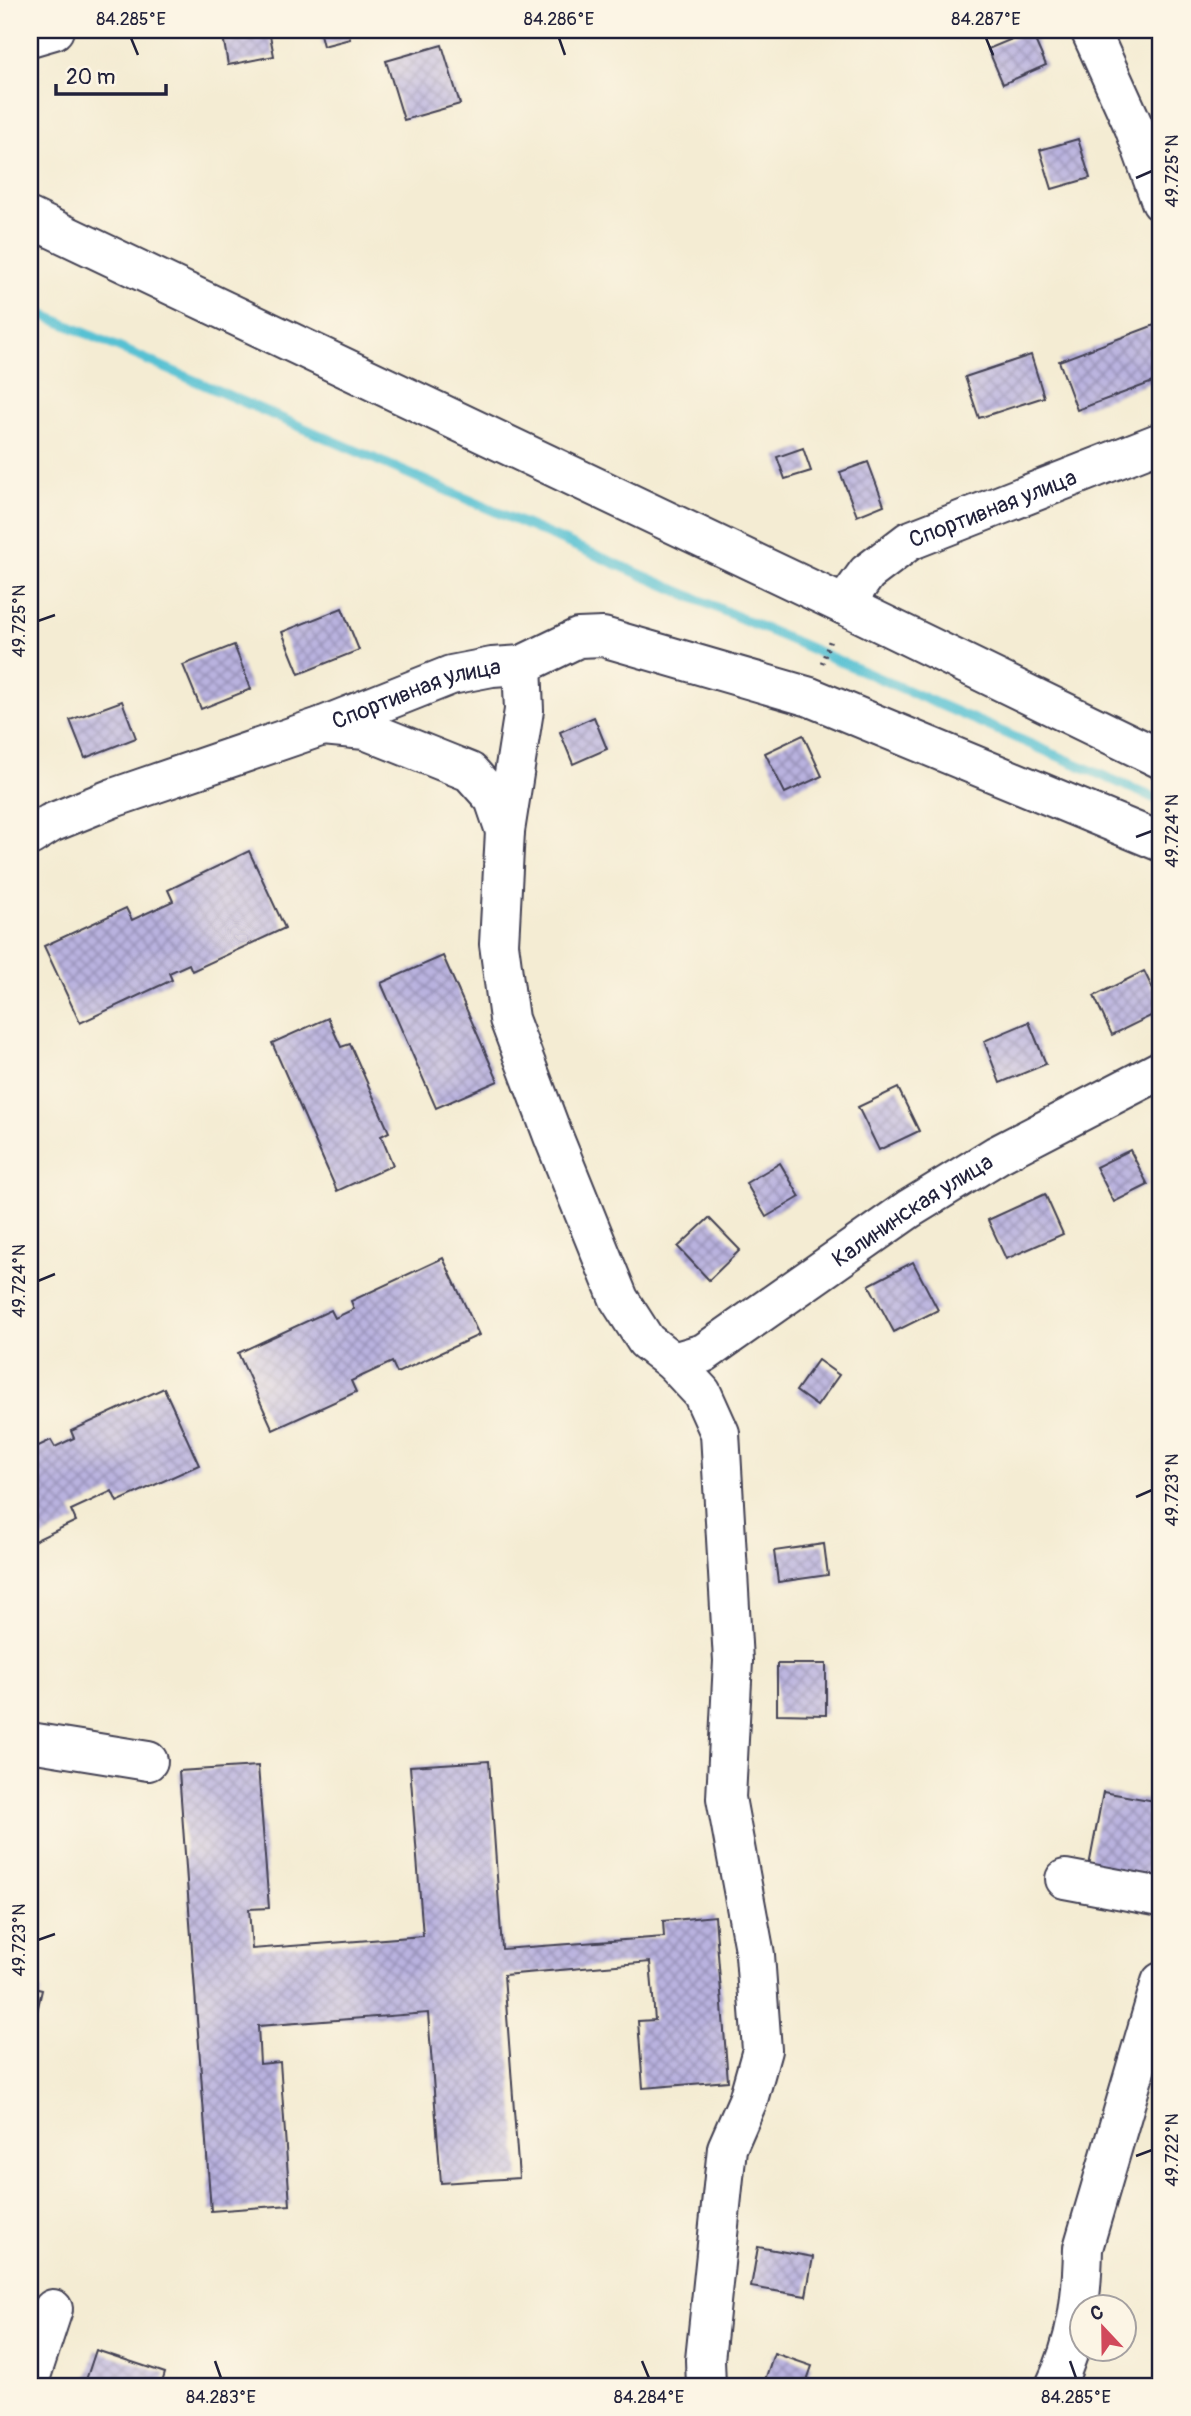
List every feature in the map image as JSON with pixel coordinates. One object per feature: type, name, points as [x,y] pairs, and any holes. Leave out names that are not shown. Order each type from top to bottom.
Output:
[{"type":"street","points":[[30,37],[54,30]]},
{"type":"street","points":[[1090,30],[1134,127],[1161,202]]},
{"type":"street","points":[[30,218],[839,618],[1161,760]]},
{"type":"street","name":"Спортивная улица","points":[[839,618],[867,573],[909,541],[1161,442]]},
{"type":"street","name":"Спортивная улица","points":[[30,836],[51,823],[113,798],[323,726],[451,675],[492,667],[522,665],[578,638],[603,637],[815,683],[1161,842]]},
{"type":"street","points":[[522,665],[524,710],[505,831],[499,944],[509,1019],[619,1299],[646,1341],[673,1362],[702,1393],[720,1433],[733,1661],[726,1798],[755,1955],[762,2050],[748,2100],[727,2148],[705,2360],[706,2386]]},
{"type":"street","points":[[323,726],[365,730],[470,772],[494,799],[505,831]]},
{"type":"street","name":"Калининская улица","points":[[673,1362],[704,1353],[909,1209],[997,1155],[1161,1070]]},
{"type":"street","points":[[30,1742],[148,1761]]},
{"type":"street","points":[[1065,1879],[1161,1897]]},
{"type":"street","points":[[1055,2386],[1067,2361],[1082,2293],[1083,2248],[1161,1982]]},
{"type":"street","points":[[30,2379],[53,2309]]},
{"type":"path","points":[[815,683],[839,618]]},
{"type":"building","points":[[222,30],[269,30],[274,56],[228,65]]},
{"type":"building","points":[[319,30],[348,30],[350,39],[323,46]]},
{"type":"building","points":[[1031,31],[1046,65],[1003,84],[988,49]]},
{"type":"building","points":[[442,45],[460,104],[404,120],[386,61]]},
{"type":"building","points":[[1078,139],[1090,178],[1052,189],[1040,150]]},
{"type":"building","points":[[1160,323],[1161,379],[1077,410],[1059,361]]},
{"type":"building","points":[[1031,355],[1044,397],[979,418],[965,377]]},
{"type":"building","points":[[803,448],[811,471],[785,479],[777,457]]},
{"type":"building","points":[[868,462],[884,505],[857,516],[840,472]]},
{"type":"building","points":[[342,608],[359,650],[299,674],[282,632]]},
{"type":"building","points":[[234,645],[251,689],[201,709],[183,665]]},
{"type":"building","points":[[122,701],[136,738],[85,758],[70,720]]},
{"type":"building","points":[[594,717],[607,749],[573,764],[560,732]]},
{"type":"building","points":[[803,735],[822,776],[785,793],[765,753]]},
{"type":"building","points":[[249,851],[285,928],[192,971],[189,964],[169,973],[172,980],[80,1023],[44,946],[126,908],[132,920],[173,901],[168,890]]},
{"type":"building","points":[[443,956],[498,1081],[436,1108],[381,983]]},
{"type":"building","points":[[1144,971],[1161,1011],[1112,1035],[1094,996]]},
{"type":"building","points":[[328,1018],[341,1047],[350,1044],[389,1132],[381,1136],[393,1165],[337,1191],[272,1043]]},
{"type":"building","points":[[1029,1022],[1046,1064],[1000,1083],[984,1041]]},
{"type":"building","points":[[898,1088],[919,1131],[879,1150],[858,1107]]},
{"type":"building","points":[[1130,1150],[1148,1185],[1114,1202],[1096,1167]]},
{"type":"building","points":[[780,1163],[800,1197],[766,1217],[746,1183]]},
{"type":"building","points":[[1045,1194],[1063,1234],[1006,1259],[988,1220]]},
{"type":"building","points":[[709,1218],[740,1250],[709,1280],[678,1247]]},
{"type":"building","points":[[443,1258],[479,1335],[397,1373],[392,1362],[351,1381],[356,1392],[273,1430],[238,1353],[331,1310],[335,1318],[354,1309],[351,1301]]},
{"type":"building","points":[[913,1262],[938,1310],[894,1332],[869,1285]]},
{"type":"building","points":[[818,1360],[839,1375],[817,1406],[796,1391]]},
{"type":"building","points":[[164,1388],[199,1465],[117,1502],[112,1491],[71,1510],[76,1521],[30,1543],[30,1450],[51,1440],[55,1447],[74,1438],[71,1431]]},
{"type":"building","points":[[824,1544],[828,1575],[778,1582],[774,1551]]},
{"type":"building","points":[[777,1664],[826,1664],[826,1715],[777,1714]]},
{"type":"building","points":[[489,1761],[502,1949],[664,1937],[663,1921],[715,1916],[728,2081],[643,2088],[638,2021],[655,2020],[650,1962],[504,1975],[519,2178],[441,2183],[428,2013],[258,2026],[260,2064],[280,2062],[290,2205],[211,2211],[179,1771],[258,1766],[269,1908],[249,1909],[252,1949],[423,1936],[410,1766]]},
{"type":"building","points":[[1103,1792],[1161,1802],[1161,1879],[1089,1866]]},
{"type":"building","points":[[30,1987],[42,1990],[31,2037],[30,2037]]},
{"type":"building","points":[[758,2247],[813,2257],[806,2296],[751,2287]]},
{"type":"building","points":[[96,2350],[165,2373],[161,2386],[84,2386]]},
{"type":"building","points":[[774,2353],[812,2366],[805,2386],[763,2386]]},
{"type":"waterway","points":[[30,309],[1161,801]]}]
